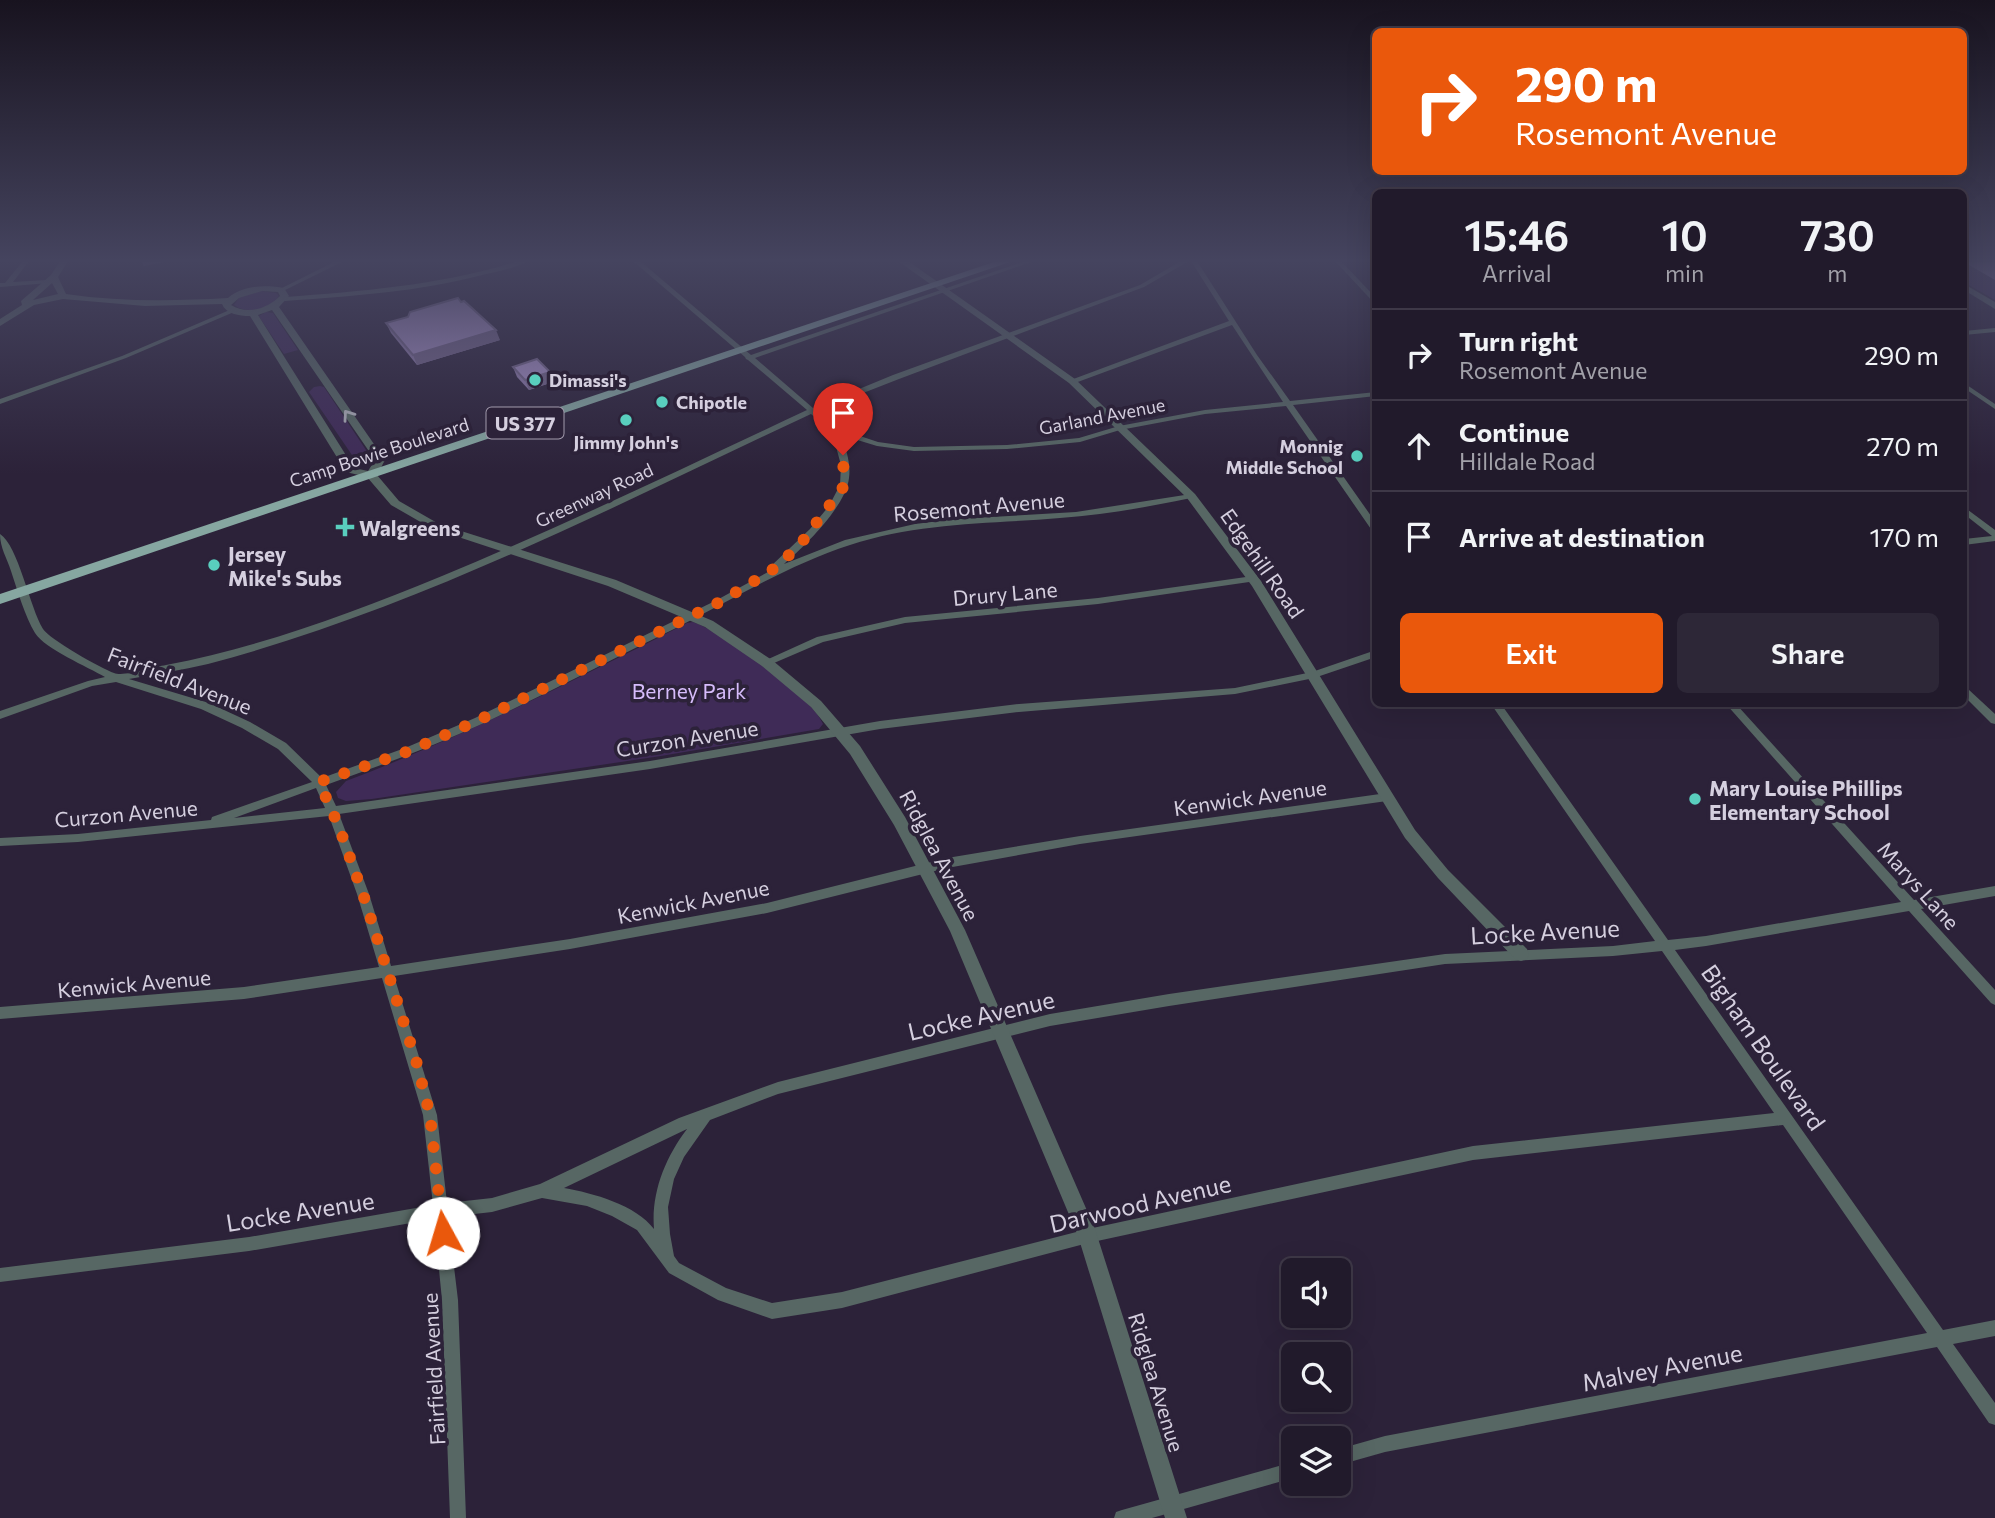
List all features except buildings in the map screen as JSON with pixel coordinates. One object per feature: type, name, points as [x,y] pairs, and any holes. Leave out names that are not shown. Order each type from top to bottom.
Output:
[{"type":"main road","name":"Camp Bowie Boulevard","points":[[0,587],[21,586],[371,475],[786,332]]},
{"type":"main road","name":"Camp Bowie Boulevard","points":[[0,599],[21,586],[350,470],[588,393],[799,332]]},
{"type":"main road","points":[[548,415],[548,409],[588,393]]},
{"type":"street","points":[[0,402],[114,361],[176,332]]},
{"type":"street","points":[[264,332],[350,470],[371,475],[380,460],[292,332]]},
{"type":"street","points":[[719,332],[836,431],[843,455],[844,486],[799,546],[771,571],[747,586]]},
{"type":"street","name":"Edgehill Road","points":[[1004,332],[1072,381],[1191,496],[1253,579],[1410,834],[1443,874],[1521,954]]},
{"type":"street","name":"Greenway Road","points":[[0,715],[91,683],[205,661],[286,638],[373,608],[511,551],[814,410],[1018,332]]},
{"type":"street","points":[[1072,381],[1209,332]]},
{"type":"street","points":[[1240,332],[1372,524]]},
{"type":"street","points":[[1967,387],[1995,407]]},
{"type":"street","name":"Garland Avenue","points":[[836,431],[877,444],[914,449],[961,450],[1080,440],[1119,428],[1205,412],[1372,394]]},
{"type":"street","name":"Ridglea Avenue","points":[[371,475],[395,503],[435,526],[612,583],[709,624],[767,663],[816,705],[840,732],[877,782],[957,930],[1088,1236],[1174,1511]]},
{"type":"street","name":"Rosemont Avenue","points":[[200,826],[409,751],[479,720],[747,586],[839,544],[897,529],[951,522],[1118,510],[1191,496]]},
{"type":"street","points":[[1967,513],[1995,536]]},
{"type":"street","points":[[1967,541],[1995,536]]},
{"type":"street","name":"Fairfield Avenue","points":[[0,537],[12,559],[40,634],[72,657],[116,678],[205,706],[246,725],[282,746],[319,782],[363,894],[430,1115],[450,1300],[458,1518]]},
{"type":"street","name":"Drury Lane","points":[[767,663],[820,639],[905,620],[1098,601],[1253,579]]},
{"type":"street","name":"Curzon Avenue","points":[[0,842],[200,826],[332,811],[650,765],[840,732],[1019,708],[1235,691],[1314,675],[1372,654]]},
{"type":"street","points":[[1967,694],[1995,720]]},
{"type":"street","name":"Bigham Boulevard","points":[[1498,707],[1995,1417]]},
{"type":"street","name":"Marys Lane","points":[[1734,707],[1995,999]]},
{"type":"street","name":"Kenwick Avenue","points":[[0,1013],[244,993],[570,944],[767,908],[925,869],[1080,840],[1387,797]]},
{"type":"street","name":"Locke Avenue","points":[[0,1275],[249,1244],[440,1211],[492,1205],[542,1191],[684,1123],[778,1088],[1050,1020],[1169,999],[1445,959],[1613,951],[1665,945],[1995,891]]},
{"type":"street","points":[[667,1258],[661,1222],[663,1198],[682,1145],[705,1116]]},
{"type":"street","name":"Darwood Avenue","points":[[542,1191],[587,1199],[617,1211],[642,1225],[674,1268],[723,1295],[772,1311],[842,1300],[1088,1236],[1473,1153],[1786,1118]]},
{"type":"street","name":"Malvey Avenue","points":[[1351,1454],[1385,1444],[1995,1328]]},
{"type":"street","points":[[1122,1518],[1174,1511],[1281,1474]]},
{"type":"green space","points":[[269,332],[286,332],[298,350],[284,354]]},
{"type":"green space","points":[[320,386],[324,387],[368,453],[354,458],[309,392]]},
{"type":"green space","name":"Berney Park","points":[[693,622],[745,651],[785,682],[815,712],[823,724],[819,729],[661,756],[372,799],[346,801],[338,798],[336,792],[346,781],[476,727]]},
{"type":"place","name":"Dimassi's","points":[[535,380]]},
{"type":"place","name":"Chipotle","points":[[662,402]]},
{"type":"place","name":"Jimmy John's","points":[[626,420]]},
{"type":"place","name":"Monnig Middle School","points":[[1357,456]]},
{"type":"place","name":"Walgreens","points":[[345,527]]},
{"type":"place","name":"Jersey Mike's Subs","points":[[214,565]]},
{"type":"place","name":"Mary Louise Phillips Elementary School","points":[[1695,799]]},
{"type":"route","points":[[443,1233],[430,1115],[417,1064],[363,894],[339,827],[319,782],[409,751],[479,720],[718,603],[771,571],[799,546],[844,486],[843,455]]}]
